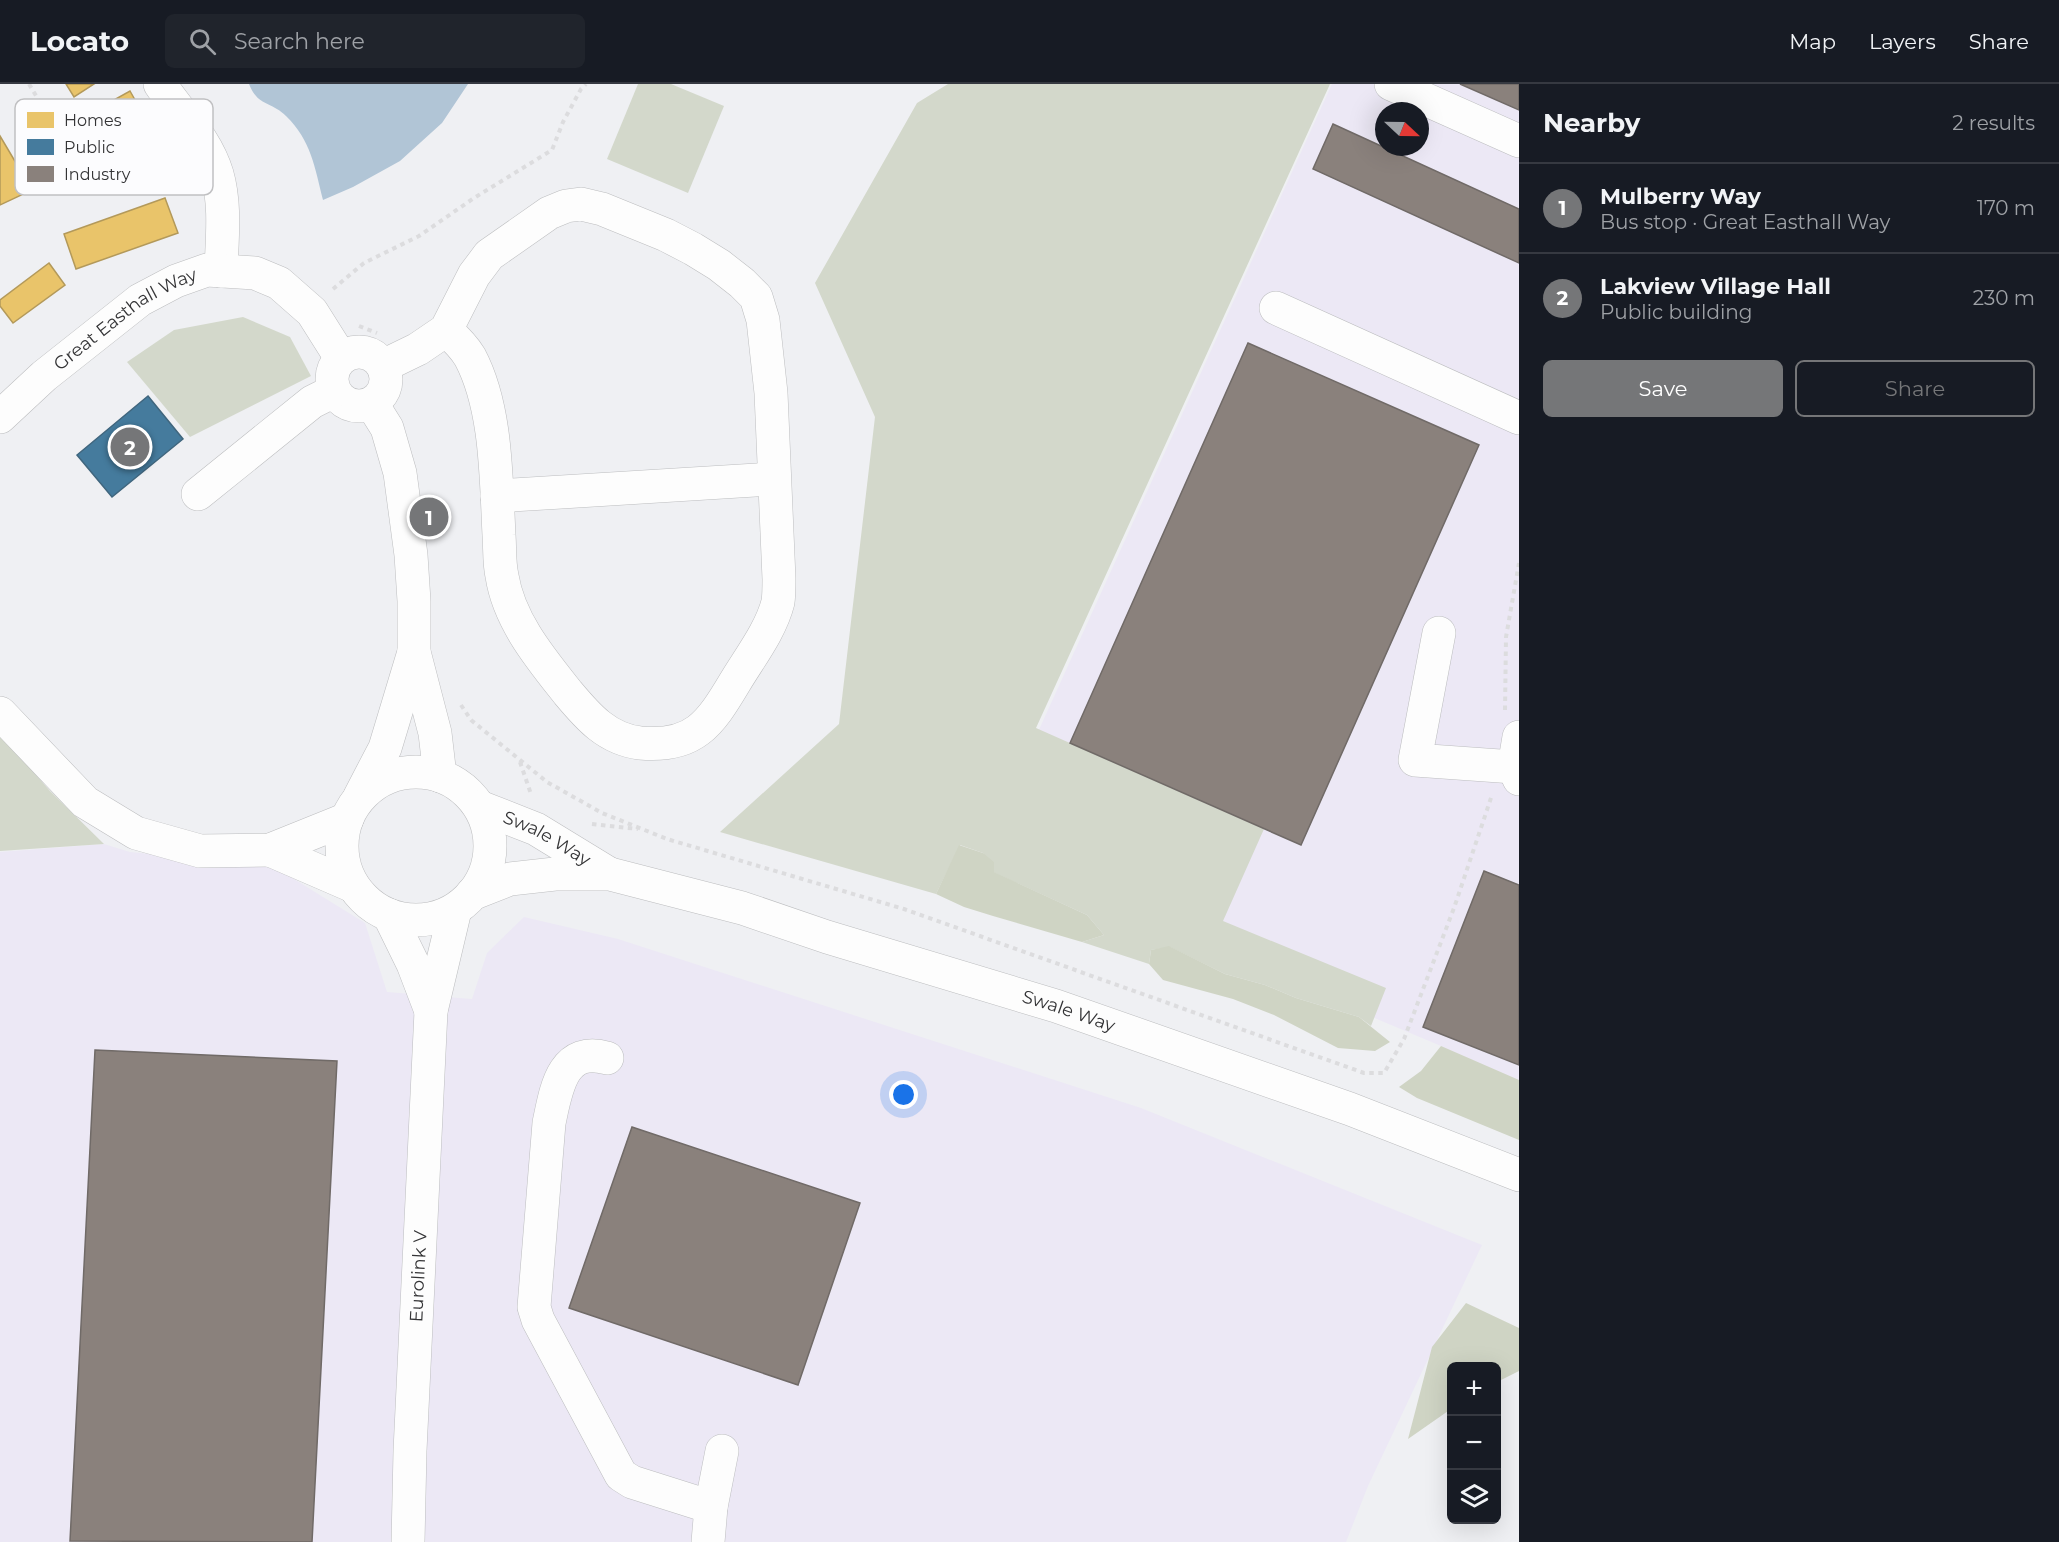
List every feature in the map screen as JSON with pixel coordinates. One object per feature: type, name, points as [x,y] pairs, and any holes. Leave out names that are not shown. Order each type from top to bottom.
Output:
[{"type":"street","points":[[160,84],[171,99]]},
{"type":"street","points":[[1390,84],[1519,141]]},
{"type":"street","points":[[213,165],[217,173],[223,213],[221,271]]},
{"type":"street","points":[[383,366],[418,349],[446,330],[474,275],[489,255],[549,213],[566,206],[581,204],[602,209],[666,235],[719,265],[756,297],[764,320],[771,393],[778,600],[772,619],[717,713],[692,735],[674,742],[654,744],[617,737],[600,728],[584,713],[543,662],[524,633],[512,608],[502,576],[497,496],[487,404],[470,357],[446,330]]},
{"type":"street","name":"Great Easthall Way","points":[[0,417],[44,376],[140,300],[176,281],[207,270],[255,273],[279,283],[312,312],[341,358]]},
{"type":"street","points":[[1276,308],[1519,418]]},
{"type":"street","points":[[358,351],[376,357],[383,366],[387,381],[380,398],[372,404],[355,406],[346,404],[334,391],[332,374],[341,358],[348,353],[358,351]]},
{"type":"street","points":[[198,494],[312,402],[334,391]]},
{"type":"street","points":[[372,404],[387,428],[400,473],[411,555],[414,652],[435,733],[440,776]]},
{"type":"street","points":[[497,496],[773,479]]},
{"type":"street","points":[[1439,633],[1415,760],[1511,753]]},
{"type":"street","points":[[270,850],[353,809],[375,784],[395,775],[417,772],[440,776],[455,783],[480,807],[488,829],[490,852],[485,875],[464,902],[434,918],[411,920],[388,915],[369,903],[353,886],[344,865],[342,842],[353,809],[385,748],[414,652]]},
{"type":"street","points":[[0,713],[86,802],[136,833],[200,851],[270,850],[353,886]]},
{"type":"street","name":"Swale Way","points":[[480,807],[536,830],[610,874]]},
{"type":"street","name":"Swale Way","points":[[464,902],[510,879],[555,874],[610,874],[742,908],[827,937],[1056,1006],[1350,1109],[1519,1175]]},
{"type":"street","name":"Eurolink V","points":[[408,1542],[431,1011],[464,902]]},
{"type":"street","name":"Eurolink V","points":[[388,915],[413,964],[431,1011]]},
{"type":"street","points":[[607,1058],[596,1055],[582,1057],[571,1063],[559,1080],[554,1096],[549,1123],[534,1306],[538,1320],[621,1474],[632,1482],[711,1507]]},
{"type":"street","points":[[708,1542],[711,1507],[722,1451]]},
{"type":"path","points":[[29,84],[38,99]]},
{"type":"path","points":[[328,293],[364,263],[419,236],[474,198],[552,150],[563,122],[586,84]]},
{"type":"path","points":[[358,325],[377,333],[400,336],[410,332],[418,349]]},
{"type":"path","points":[[456,696],[471,720],[520,762],[547,782],[602,813],[667,839],[904,909],[1364,1073],[1384,1073],[1404,1039],[1454,908],[1492,797],[1511,753],[1506,637],[1519,563]]},
{"type":"shaded area","points":[[638,84],[671,84],[724,106],[688,193],[607,159]]},
{"type":"shaded area","points":[[948,84],[1330,84],[1036,728],[1264,829],[1223,921],[1386,988],[1371,1026],[1359,1017],[1225,974],[1170,947],[1151,950],[1149,964],[1082,942],[1104,935],[1087,915],[993,872],[983,853],[960,845],[936,894],[720,832],[839,724],[875,417],[815,283],[917,103]]},
{"type":"shaded area","points":[[1332,84],[1519,84],[1519,1083],[1441,1046],[983,853]]},
{"type":"shaded area","points":[[243,317],[290,337],[311,376],[190,437],[127,362],[174,330]]},
{"type":"shaded area","points":[[0,733],[50,791],[104,844],[0,851]]},
{"type":"shaded area","points":[[104,844],[130,852],[273,866],[365,923],[387,992],[472,999],[487,953],[524,917],[618,939],[1141,1108],[1482,1245],[1368,1486],[1346,1542],[0,1542],[0,852]]},
{"type":"green space","points":[[959,845],[983,853],[994,862],[994,872],[1087,915],[1104,935],[1082,942],[964,907],[936,894]]},
{"type":"green space","points":[[1169,946],[1225,974],[1359,1017],[1390,1042],[1375,1051],[1338,1048],[1274,1015],[1233,999],[1163,980],[1149,964],[1151,950]]},
{"type":"green space","points":[[1441,1046],[1519,1080],[1519,1140],[1417,1098],[1399,1087],[1421,1071]]},
{"type":"green space","points":[[1466,1303],[1519,1328],[1519,1371],[1501,1380],[1501,1362],[1447,1362],[1447,1412],[1408,1439],[1432,1347]]},
{"type":"water","points":[[249,84],[468,84],[442,123],[400,161],[353,187],[323,200],[311,155],[301,135],[286,116],[256,97]]},
{"type":"building: Homes","points":[[66,84],[94,84],[74,97]]},
{"type":"building: Homes","points":[[130,91],[134,99],[116,99]]},
{"type":"building: Homes","points":[[0,136],[15,161],[15,195],[21,195],[0,205]]},
{"type":"building: Homes","points":[[165,198],[178,233],[76,269],[64,234]]},
{"type":"building: Homes","points":[[49,263],[65,285],[13,323],[0,306],[0,300]]},
{"type":"building: Public","points":[[148,396],[183,439],[112,497],[77,455]]},
{"type":"building: Industry","points":[[1460,84],[1519,84],[1519,110]]},
{"type":"building: Industry","points":[[1333,124],[1375,143],[1375,156],[1403,156],[1519,209],[1519,263],[1313,169]]},
{"type":"building: Industry","points":[[1248,343],[1479,445],[1301,845],[1070,743]]},
{"type":"building: Industry","points":[[1484,871],[1519,885],[1519,1065],[1423,1027]]},
{"type":"building: Industry","points":[[95,1050],[337,1061],[312,1542],[70,1541]]},
{"type":"building: Industry","points":[[632,1127],[860,1203],[798,1385],[569,1308]]},
{"type":"place","name":"Lakview Village Hall","points":[[130,447]]},
{"type":"place","name":"Mulberry Way","points":[[429,517]]}]
